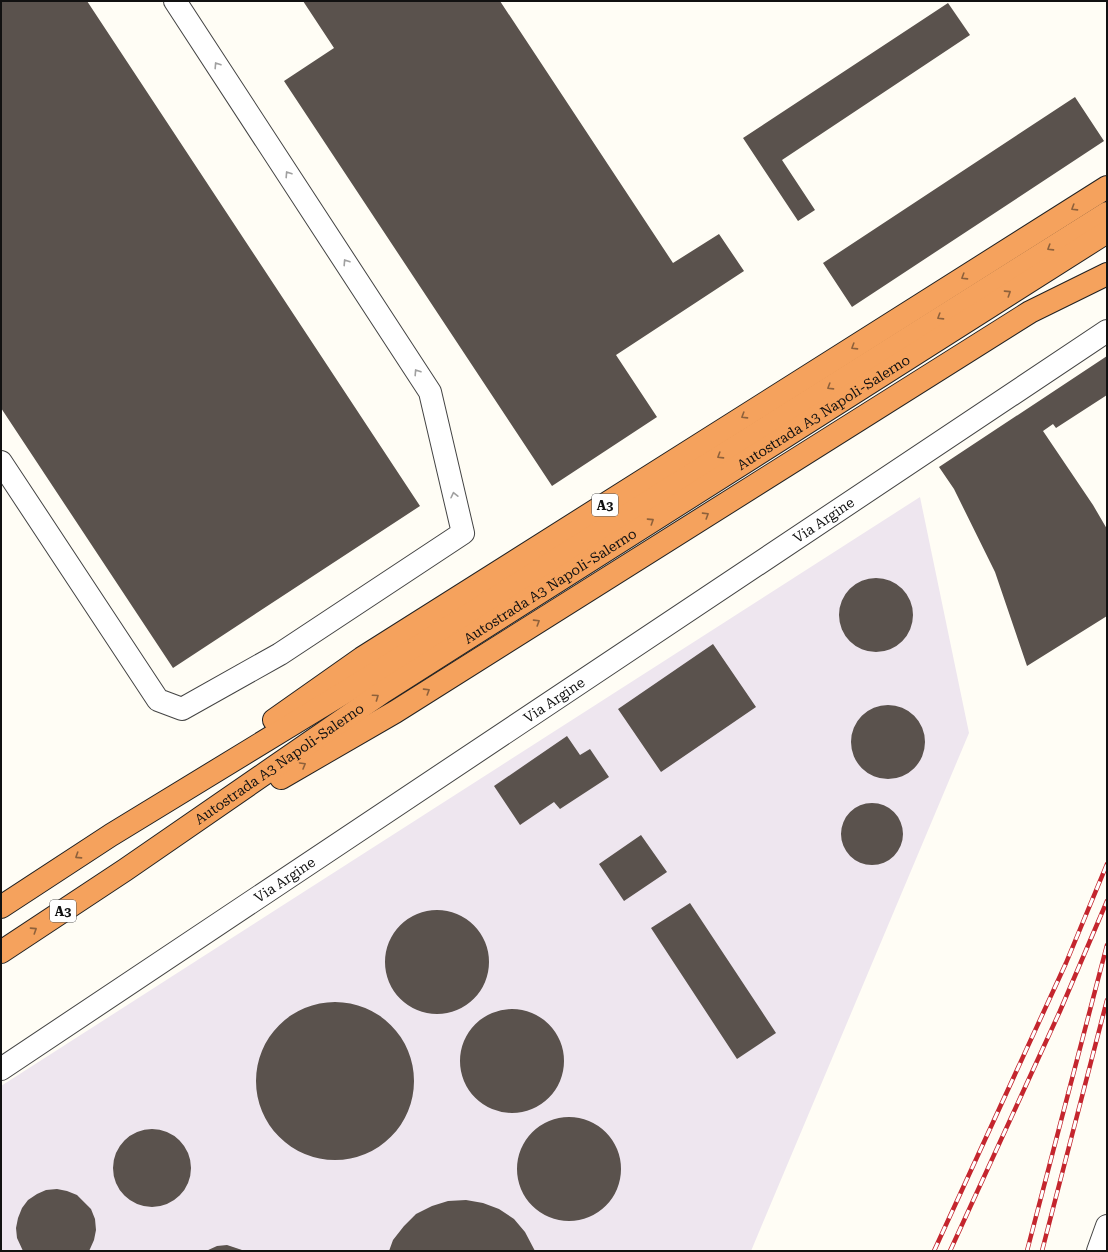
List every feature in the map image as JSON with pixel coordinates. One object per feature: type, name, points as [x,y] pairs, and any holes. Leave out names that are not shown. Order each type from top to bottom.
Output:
[{"type":"highway","name":"A3","points":[[111,835],[362,658],[1107,187]]},
{"type":"highway","name":"Autostrada A3 Napoli-Salerno","points":[[1,907],[111,835],[373,675],[1107,213]]},
{"type":"highway","name":"Autostrada A3 Napoli-Salerno","points":[[1,952],[125,870],[383,692],[1107,232]]},
{"type":"highway","name":"A3","points":[[125,870],[395,712],[1030,312],[1107,274]]},
{"type":"street","points":[[1,462],[158,700],[182,708],[280,654],[463,533],[430,392],[175,1]]},
{"type":"street","name":"Via Argine","points":[[1,1069],[1107,331]]},
{"type":"street","points":[[1098,1251],[1107,1226]]},
{"type":"shaded area","points":[[920,497],[969,733],[751,1251],[1,1251],[1,1086]]},
{"type":"building","points":[[1,1],[87,1],[420,506],[173,668],[1,408]]},
{"type":"building","points":[[303,1],[500,1],[673,263],[719,234],[744,271],[616,355],[657,417],[552,486],[284,81],[334,48]]},
{"type":"building","points":[[948,3],[970,35],[782,160],[815,210],[798,221],[743,138]]},
{"type":"building","points":[[1075,97],[1104,141],[852,307],[823,263]]},
{"type":"building","points":[[1107,356],[1107,395],[1056,428],[1053,424],[1043,431],[1093,505],[1107,529],[1107,616],[1027,666],[995,572],[954,489],[939,467]]},
{"type":"building","points":[[876,578],[890,581],[902,589],[910,601],[913,615],[910,629],[902,641],[890,649],[876,652],[862,649],[850,641],[842,629],[839,615],[842,601],[850,589],[862,581]]},
{"type":"building","points":[[713,644],[756,707],[661,772],[618,709]]},
{"type":"building","points":[[888,705],[902,708],[914,716],[922,728],[925,742],[922,756],[914,768],[902,776],[888,779],[874,776],[862,768],[854,756],[851,742],[854,728],[862,716],[874,708]]},
{"type":"building","points":[[567,736],[580,755],[590,749],[609,777],[560,809],[554,802],[520,825],[494,786]]},
{"type":"building","points":[[872,803],[884,806],[894,812],[900,822],[903,834],[900,846],[894,856],[884,862],[872,865],[860,862],[850,856],[844,846],[841,834],[844,822],[850,812],[860,806]]},
{"type":"building","points":[[641,835],[667,872],[624,901],[599,864]]},
{"type":"building","points":[[690,903],[776,1033],[737,1059],[651,928]]},
{"type":"building","points":[[437,910],[457,914],[474,925],[485,942],[489,962],[485,982],[474,999],[457,1010],[437,1014],[417,1010],[400,999],[389,982],[385,962],[389,942],[400,925],[417,914]]},
{"type":"building","points":[[343,1002],[358,1005],[372,1011],[391,1025],[401,1037],[411,1058],[414,1081],[411,1104],[401,1125],[391,1137],[379,1147],[358,1157],[343,1160],[327,1160],[312,1157],[291,1147],[279,1137],[269,1125],[259,1104],[257,1096],[256,1073],[259,1058],[269,1037],[279,1025],[291,1015],[312,1005],[320,1003]]},
{"type":"building","points":[[512,1009],[532,1013],[549,1024],[560,1041],[564,1061],[560,1081],[549,1098],[532,1109],[512,1113],[492,1109],[475,1098],[464,1081],[460,1061],[464,1041],[475,1024],[492,1013]]},
{"type":"building","points":[[569,1117],[589,1121],[606,1132],[617,1149],[621,1169],[617,1189],[606,1206],[589,1217],[569,1221],[549,1217],[532,1206],[521,1189],[517,1169],[521,1149],[532,1132],[549,1121]]},
{"type":"building","points":[[144,1129],[160,1129],[174,1135],[185,1146],[191,1160],[191,1176],[185,1190],[174,1201],[160,1207],[144,1207],[130,1201],[119,1190],[113,1176],[113,1160],[119,1146],[130,1135]]},
{"type":"building","points":[[57,1189],[77,1195],[91,1209],[95,1219],[96,1230],[94,1240],[89,1251],[23,1251],[17,1238],[16,1228],[22,1208],[28,1200],[37,1194],[46,1190]]},
{"type":"building","points":[[466,1200],[483,1203],[499,1209],[514,1219],[525,1232],[535,1251],[389,1251],[393,1240],[416,1214],[432,1206],[448,1201]]},
{"type":"building","points":[[227,1245],[245,1251],[206,1251],[217,1246]]},
{"type":"railway","points":[[934,1251],[1066,963],[1107,864]]},
{"type":"railway","points":[[950,1251],[1060,1011],[1107,901]]},
{"type":"railway","points":[[1027,1251],[1107,945]]},
{"type":"railway","points":[[1042,1251],[1107,1000]]}]
